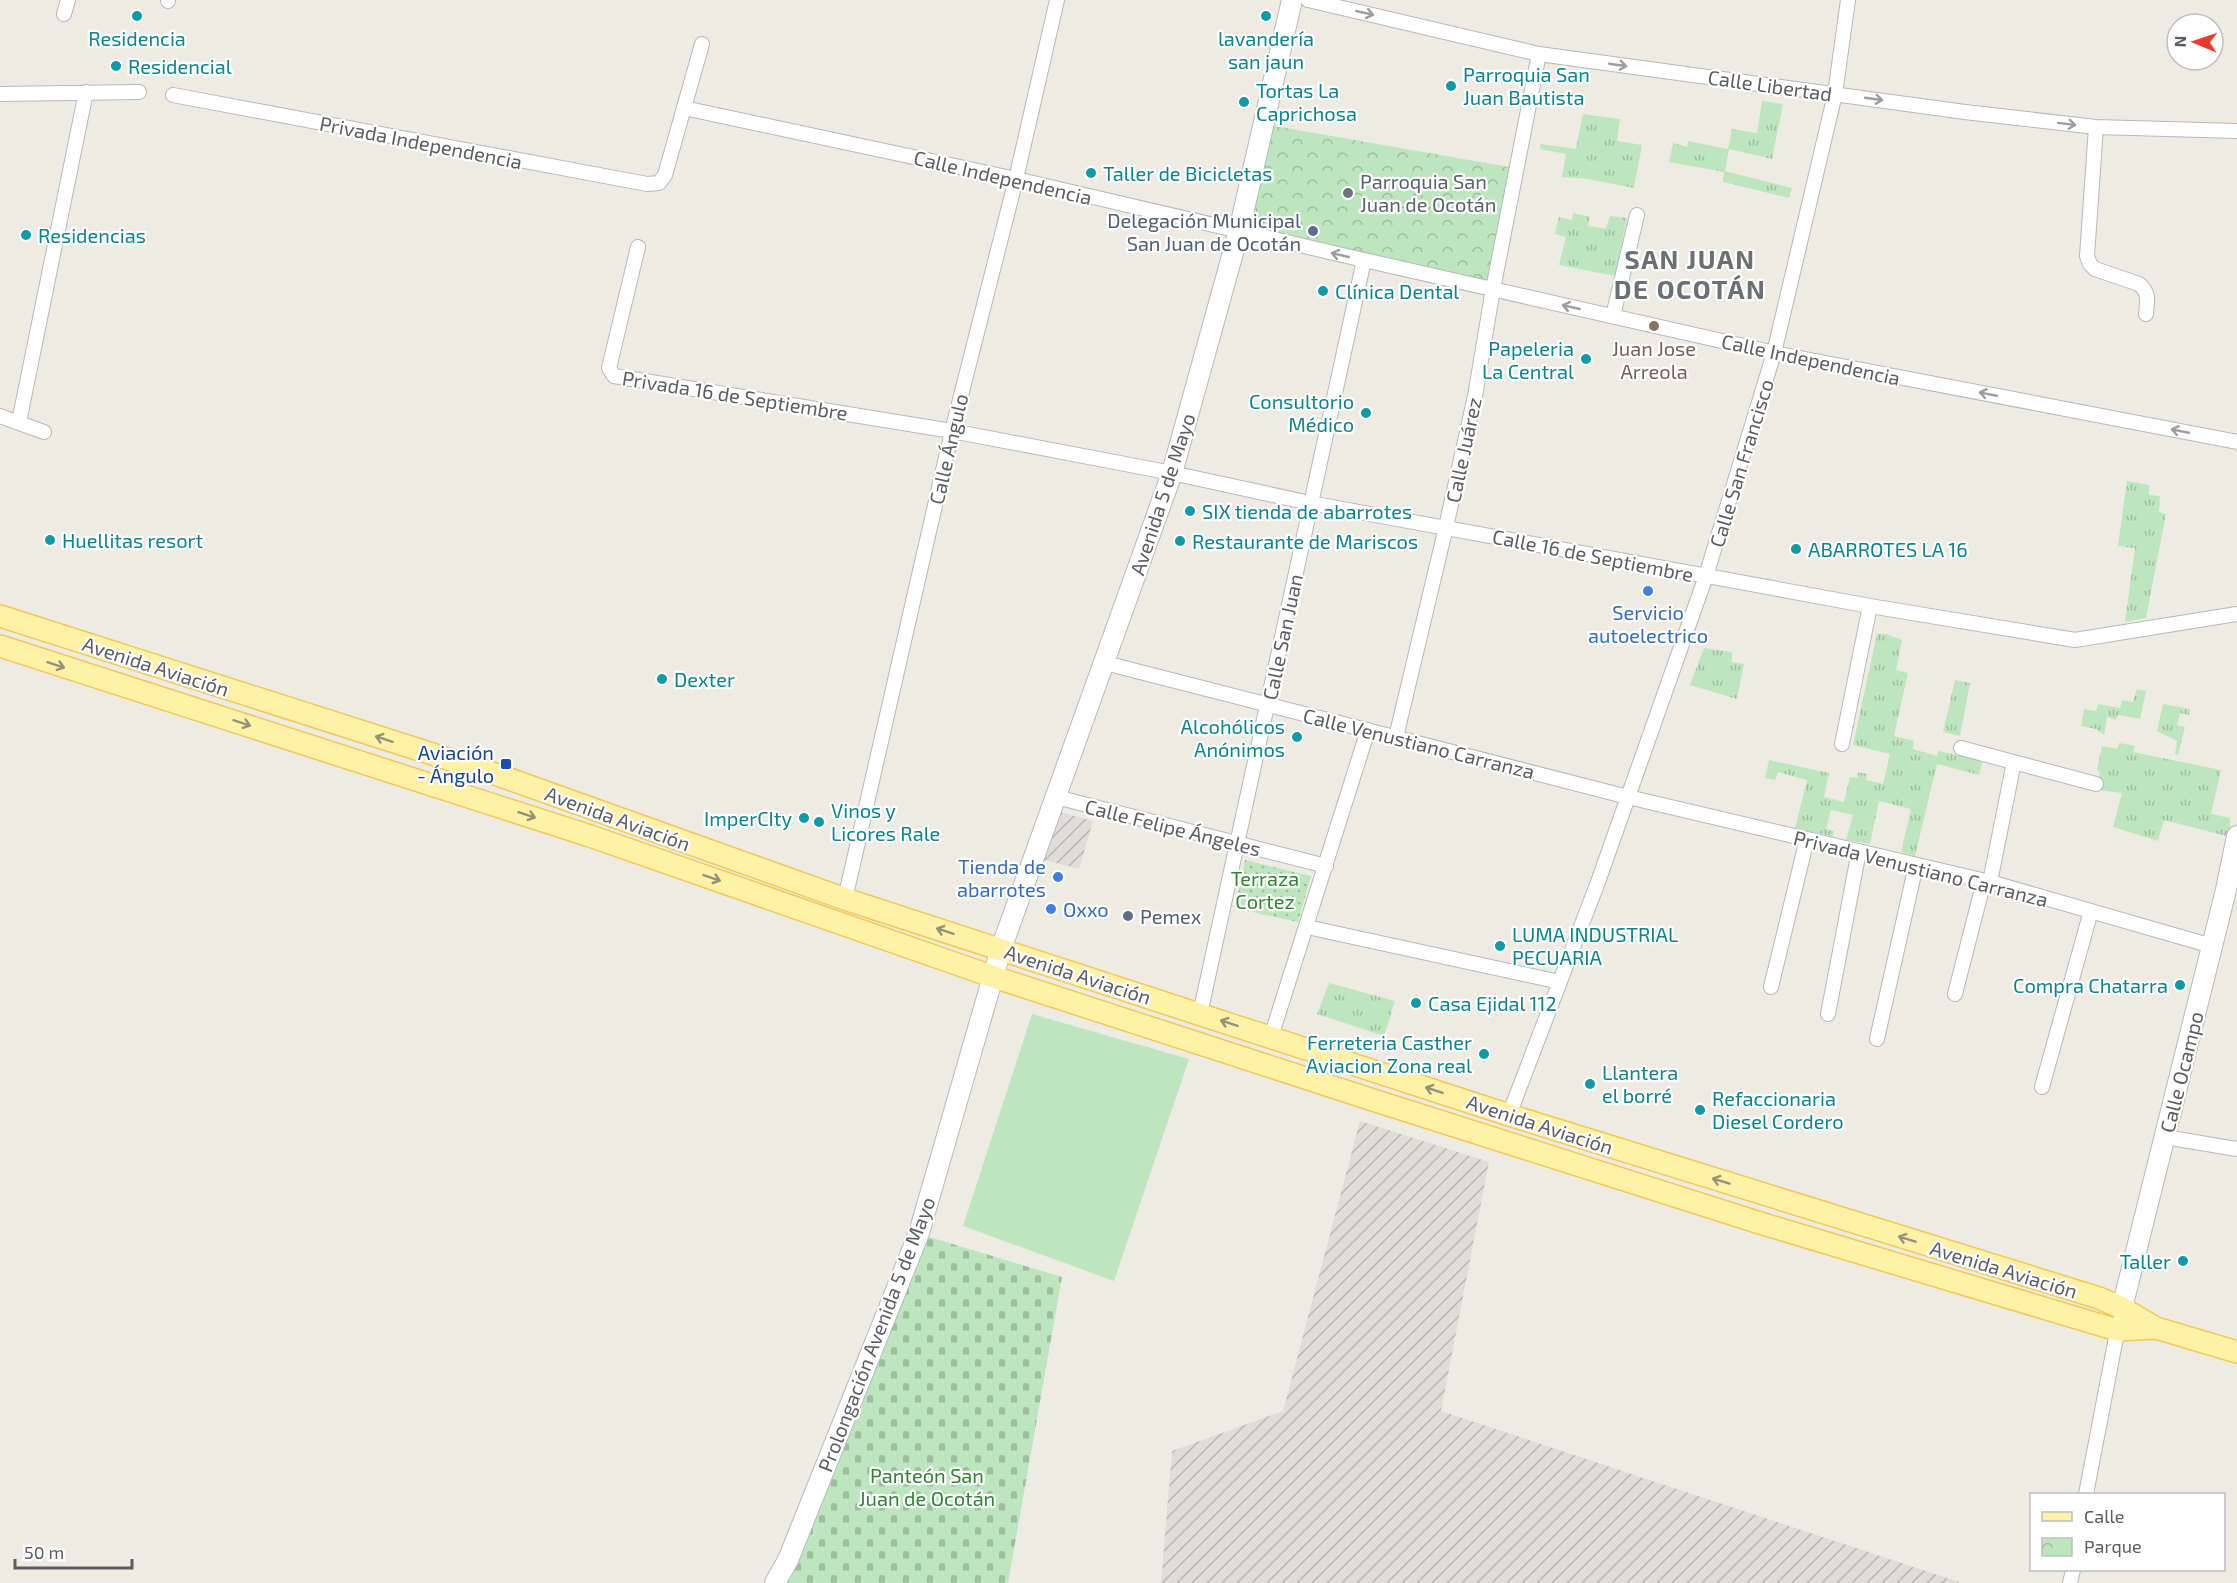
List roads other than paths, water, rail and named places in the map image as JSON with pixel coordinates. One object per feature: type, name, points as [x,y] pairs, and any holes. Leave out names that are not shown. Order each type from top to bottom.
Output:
[{"type":"main road","name":"Avenida 5 de Mayo","points":[[994,976],[1001,949],[1172,473],[1239,231],[1292,0]]},
{"type":"main road","name":"Avenida Aviación","points":[[0,616],[498,775],[845,899],[1509,1115],[2099,1298],[2122,1308],[2156,1328],[2237,1352]]},
{"type":"main road","name":"Avenida Aviación","points":[[0,646],[489,803],[994,976],[1381,1103],[1739,1216],[2117,1330],[2156,1328]]},
{"type":"main road","points":[[489,803],[498,775]]},
{"type":"main road","name":"Calle Ocampo","points":[[2122,1308],[2212,946],[2232,891],[2237,836]]},
{"type":"main road","name":"Prolongación Avenida 5 de Mayo","points":[[776,1583],[788,1560],[919,1233],[994,976]]},
{"type":"street","points":[[64,14],[68,0]]},
{"type":"street","name":"Calle Ángulo","points":[[845,899],[952,431],[1016,178],[1057,0]]},
{"type":"street","name":"Calle Libertad","points":[[1308,0],[1539,54],[2096,127],[2237,131]]},
{"type":"street","name":"Calle San Francisco","points":[[1509,1115],[1628,797],[1706,576],[1774,353],[1835,94],[1848,0]]},
{"type":"street","points":[[684,108],[702,44]]},
{"type":"street","name":"Calle Juárez","points":[[1396,737],[1475,396],[1493,290],[1539,54]]},
{"type":"street","points":[[19,422],[86,92]]},
{"type":"street","points":[[0,94],[139,92]]},
{"type":"street","name":"Privada Independencia","points":[[173,95],[647,184],[659,183],[665,175],[684,108]]},
{"type":"street","name":"Calle Independencia","points":[[684,108],[1016,178],[1493,290],[1774,353],[2237,442]]},
{"type":"street","points":[[2096,127],[2087,256],[2095,269],[2145,289],[2148,296],[2146,314]]},
{"type":"street","points":[[1613,316],[1637,215]]},
{"type":"street","name":"Privada 16 de Septiembre","points":[[638,247],[609,368],[614,376],[952,431]]},
{"type":"street","name":"Calle San Juan","points":[[1200,1014],[1364,260]]},
{"type":"street","points":[[0,416],[44,432]]},
{"type":"street","name":"Calle 16 de Septiembre","points":[[952,431],[1172,473],[1310,503],[1870,606],[2075,640],[2237,614]]},
{"type":"street","points":[[1842,744],[1870,606]]},
{"type":"street","name":"Calle Venustiano Carranza","points":[[1105,663],[1628,797]]},
{"type":"street","points":[[1271,1037],[1368,730]]},
{"type":"street","points":[[1961,748],[2096,784]]},
{"type":"street","points":[[1954,994],[1987,882],[2014,762]]},
{"type":"street","name":"Calle Felipe Ángeles","points":[[1056,797],[1326,866]]},
{"type":"street","name":"Privada Venustiano Carranza","points":[[1628,797],[1987,882],[2212,946]]},
{"type":"street","points":[[1771,987],[1807,839]]},
{"type":"street","points":[[1828,1014],[1859,851]]},
{"type":"street","points":[[1877,1039],[1916,865]]},
{"type":"street","points":[[2042,1087],[2091,911]]},
{"type":"street","points":[[1307,927],[1560,982]]},
{"type":"street","points":[[2165,1137],[2237,1149]]},
{"type":"street","points":[[2086,1493],[2122,1308]]},
{"type":"place","name":"Residencia","points":[[137,16]]},
{"type":"place","name":"lavandería san jaun","points":[[1266,16]]},
{"type":"place","name":"Residencial","points":[[116,66]]},
{"type":"place","name":"Parroquia San Juan Bautista","points":[[1451,86]]},
{"type":"place","name":"Tortas La Caprichosa","points":[[1244,102]]},
{"type":"place","name":"Taller de Bicicletas","points":[[1091,173]]},
{"type":"place","name":"Parroquia San Juan de Ocotán","points":[[1348,193]]},
{"type":"place","name":"Delegación Municipal San Juan de Ocotán","points":[[1313,231]]},
{"type":"place","name":"Residencias","points":[[26,235]]},
{"type":"place","name":"Clínica Dental","points":[[1323,291]]},
{"type":"place","name":"Juan Jose Arreola","points":[[1654,326]]},
{"type":"place","name":"Papeleria La Central","points":[[1586,359]]},
{"type":"place","name":"Consultorio Médico","points":[[1366,413]]},
{"type":"place","name":"SIX tienda de abarrotes","points":[[1190,511]]},
{"type":"place","name":"Huellitas resort","points":[[50,540]]},
{"type":"place","name":"Restaurante de Mariscos","points":[[1180,541]]},
{"type":"place","name":"ABARROTES LA 16","points":[[1796,549]]},
{"type":"place","name":"Servicio autoelectrico","points":[[1648,591]]},
{"type":"place","name":"Dexter","points":[[662,679]]},
{"type":"place","name":"Alcohólicos Anónimos","points":[[1297,737]]},
{"type":"place","name":"Aviación - Ángulo","points":[[506,764]]},
{"type":"place","name":"ImperCIty","points":[[804,818]]},
{"type":"place","name":"Vinos y Licores Rale","points":[[819,822]]},
{"type":"place","name":"Tienda de abarrotes","points":[[1058,877]]},
{"type":"place","name":"Oxxo","points":[[1051,909]]},
{"type":"place","name":"Pemex","points":[[1128,916]]},
{"type":"place","name":"LUMA INDUSTRIAL PECUARIA","points":[[1500,946]]},
{"type":"place","name":"Compra Chatarra","points":[[2180,985]]},
{"type":"place","name":"Casa Ejidal 112","points":[[1416,1003]]},
{"type":"place","name":"Ferreteria Casther Aviacion Zona real","points":[[1484,1054]]},
{"type":"place","name":"Llantera el borré","points":[[1590,1084]]},
{"type":"place","name":"Refaccionaria Diesel Cordero","points":[[1700,1110]]},
{"type":"place","name":"Taller","points":[[2183,1261]]},
{"type":"district","name":"SAN JUAN DE OCOTÁN","points":[[1690,273]]},
{"type":"park label","name":"Terraza Cortez","points":[[1265,890]]},
{"type":"park label","name":"Panteón San Juan de Ocotán","points":[[927,1486]]}]
